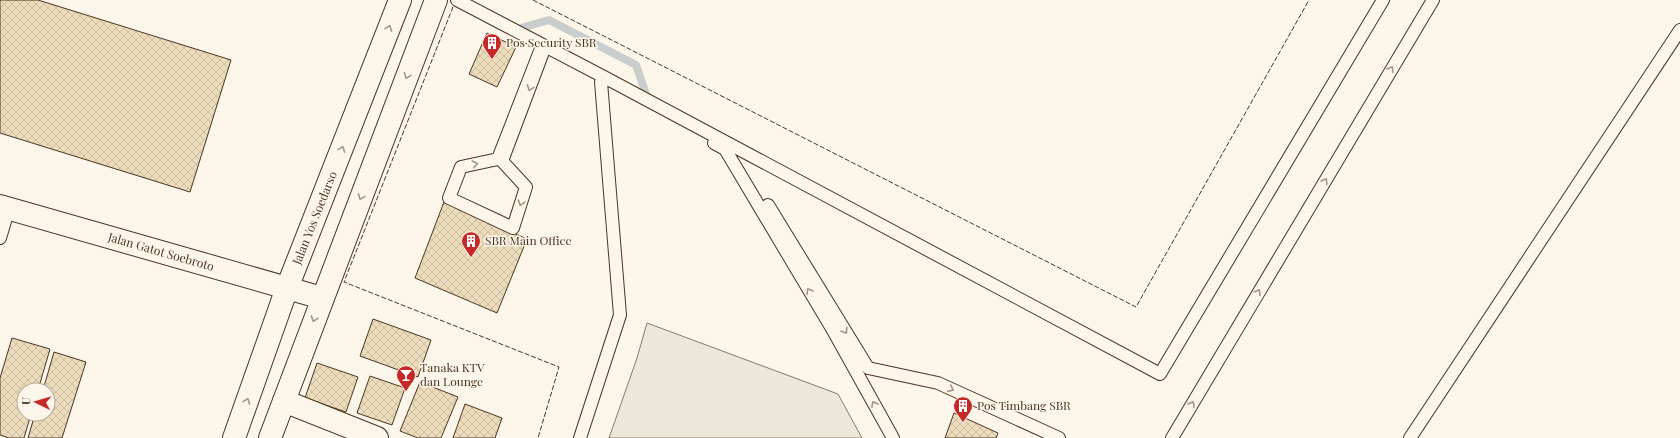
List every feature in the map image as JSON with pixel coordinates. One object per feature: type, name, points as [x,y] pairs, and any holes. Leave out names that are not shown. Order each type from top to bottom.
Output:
[{"type":"main road","name":"Jalan Yos Soedarso","points":[[234,438],[287,288],[400,0]]},
{"type":"main road","points":[[270,438],[436,0]]},
{"type":"main road","name":"Jalan Gatot Soebroto","points":[[4,207],[322,298]]},
{"type":"main road","points":[[284,401],[377,438]]},
{"type":"lane","points":[[446,0],[602,80],[1162,379],[1388,0]]},
{"type":"lane","points":[[457,0],[542,49]]},
{"type":"lane","points":[[730,149],[1160,374],[1383,0]]},
{"type":"lane","points":[[1172,438],[1433,0]]},
{"type":"lane","points":[[1410,438],[1680,30]]},
{"type":"lane","points":[[1414,438],[1680,36]]},
{"type":"lane","points":[[542,49],[502,161],[526,187],[513,228],[449,198],[461,167],[498,159],[542,49]]},
{"type":"lane","points":[[580,438],[620,315],[602,80]]},
{"type":"lane","points":[[730,149],[834,332],[892,438]]},
{"type":"lane","points":[[730,149],[868,368],[938,383],[1059,438]]},
{"type":"lane","points":[[0,238],[4,207]]},
{"type":"shaded area","points":[[647,323],[838,394],[862,438],[609,438],[637,358]]},
{"type":"building","points":[[0,0],[38,0],[231,60],[190,192],[0,133]]},
{"type":"building","name":"Pos Security SBR","points":[[487,33],[516,47],[497,87],[469,74]]},
{"type":"building","name":"SBR Main Office","points":[[444,202],[527,239],[497,313],[415,278]]},
{"type":"building","points":[[373,319],[431,340],[418,377],[360,356]]},
{"type":"building","points":[[12,338],[50,349],[40,382],[16,382],[16,422],[29,422],[24,438],[9,438],[0,435],[0,378]]},
{"type":"building","points":[[54,352],[86,362],[62,438],[28,438],[33,422],[56,422],[56,382],[45,382]]},
{"type":"building","points":[[317,363],[358,377],[346,412],[305,398]]},
{"type":"building","points":[[370,376],[405,388],[392,425],[357,413]]},
{"type":"building","points":[[420,382],[458,397],[441,438],[418,438],[400,431]]},
{"type":"building","points":[[465,404],[502,418],[495,438],[453,438]]},
{"type":"building","name":"Pos Timbang SBR","points":[[954,413],[998,433],[996,438],[945,438]]},
{"type":"waterway","points":[[514,30],[549,20],[636,65],[648,100]]},
{"type":"fence","points":[[533,0],[1136,307],[1309,0]]},
{"type":"fence","points":[[453,7],[344,282],[559,367],[538,438]]},
{"type":"place","name":"Pos Security SBR","points":[[492,60]]},
{"type":"place","name":"SBR Main Office","points":[[471,258]]},
{"type":"place","name":"Tanaka KTV dan Lounge","points":[[406,392]]},
{"type":"place","name":"Pos Timbang SBR","points":[[963,423]]}]
